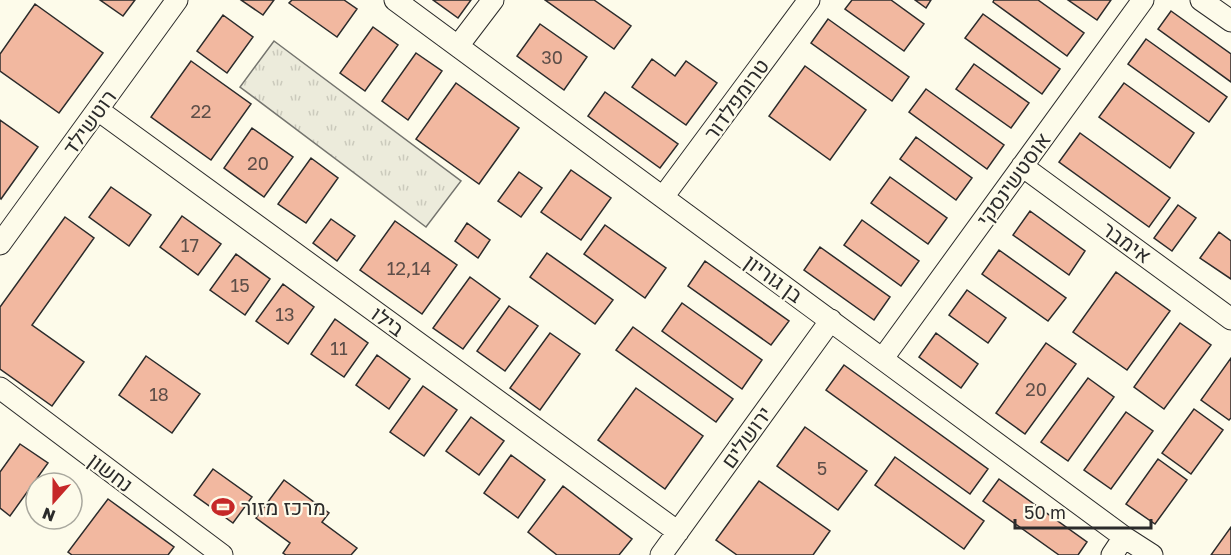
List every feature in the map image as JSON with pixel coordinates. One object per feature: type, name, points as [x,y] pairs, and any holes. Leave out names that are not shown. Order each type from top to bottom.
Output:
[{"type":"street","name":"רוטשילד","points":[[0,244],[177,0]]},
{"type":"street","name":"בן גוריון","points":[[395,0],[1152,555]]},
{"type":"street","points":[[458,46],[493,0]]},
{"type":"street","name":"טרומפלדור","points":[[663,197],[809,0]]},
{"type":"street","name":"אוסטשינסקי","points":[[883,358],[1143,0]]},
{"type":"street","points":[[1201,0],[1231,21]]},
{"type":"street","name":"בילו","points":[[98,110],[678,532]]},
{"type":"street","name":"אימבר","points":[[1022,166],[1231,319]]},
{"type":"street","name":"ירושלים","points":[[661,555],[831,320]]},
{"type":"street","name":"נחשון","points":[[0,388],[222,555]]},
{"type":"street","points":[[1112,555],[1125,537]]},
{"type":"green space","points":[[274,41],[461,181],[426,227],[240,87]]},
{"type":"building","points":[[100,0],[135,0],[123,16]]},
{"type":"building","points":[[241,0],[274,0],[263,15]]},
{"type":"building","points":[[292,0],[344,0],[357,9],[337,37],[289,3]]},
{"type":"building","points":[[433,0],[471,0],[458,18]]},
{"type":"building","points":[[545,0],[594,0],[631,26],[614,49]]},
{"type":"building","points":[[852,0],[891,0],[924,24],[904,51],[845,9]]},
{"type":"building","points":[[915,0],[931,0],[926,8]]},
{"type":"building","points":[[994,0],[1038,0],[1084,33],[1067,56],[993,2]]},
{"type":"building","points":[[1068,0],[1111,0],[1097,20]]},
{"type":"building","points":[[35,4],[103,53],[59,113],[0,71],[0,54]]},
{"type":"building","points":[[1171,11],[1231,54],[1231,82],[1158,29]]},
{"type":"building","points":[[983,14],[1060,69],[1042,94],[965,38]]},
{"type":"building","points":[[223,15],[253,37],[227,73],[197,51]]},
{"type":"building","points":[[828,19],[909,77],[892,101],[811,43]]},
{"type":"building","points":[[540,24],[587,57],[564,90],[517,56]]},
{"type":"building","points":[[373,27],[398,45],[365,91],[340,73]]},
{"type":"building","points":[[1146,39],[1227,97],[1209,122],[1128,64]]},
{"type":"building","points":[[416,53],[442,71],[408,120],[382,101]]},
{"type":"building","points":[[652,59],[675,76],[686,61],[717,83],[686,125],[632,87]]},
{"type":"building","points":[[191,61],[251,104],[211,160],[151,117]]},
{"type":"building","points":[[974,64],[1029,103],[1011,128],[956,89]]},
{"type":"building","points":[[805,66],[866,110],[830,160],[769,116]]},
{"type":"building","points":[[456,83],[519,128],[479,184],[416,139]]},
{"type":"building","points":[[1124,83],[1194,133],[1170,168],[1099,117]]},
{"type":"building","points":[[926,89],[1004,145],[987,169],[909,112]]},
{"type":"building","points":[[605,92],[678,144],[660,168],[588,116]]},
{"type":"building","points":[[0,120],[38,147],[1,199],[0,198]]},
{"type":"building","points":[[252,128],[293,157],[264,197],[224,168]]},
{"type":"building","points":[[1080,133],[1170,198],[1149,227],[1059,162]]},
{"type":"building","points":[[916,137],[972,178],[956,200],[900,159]]},
{"type":"building","points":[[311,158],[338,178],[306,223],[278,204]]},
{"type":"building","points":[[571,170],[611,198],[581,240],[541,212]]},
{"type":"building","points":[[519,172],[542,188],[521,217],[498,201]]},
{"type":"building","points":[[890,177],[947,218],[928,244],[871,203]]},
{"type":"building","points":[[111,187],[151,215],[129,246],[89,217]]},
{"type":"building","points":[[1178,205],[1196,218],[1172,251],[1154,238]]},
{"type":"building","points":[[1030,211],[1085,251],[1069,275],[1013,235]]},
{"type":"building","points":[[182,216],[221,244],[198,275],[160,247]]},
{"type":"building","points":[[65,217],[94,238],[32,325],[84,362],[52,406],[0,369],[0,307]]},
{"type":"building","points":[[331,219],[355,236],[337,261],[313,243]]},
{"type":"building","points":[[862,220],[919,261],[901,286],[844,245]]},
{"type":"building","points":[[395,221],[457,265],[422,314],[360,270]]},
{"type":"building","points":[[467,223],[490,240],[478,258],[455,241]]},
{"type":"building","points":[[605,225],[666,268],[645,298],[584,254]]},
{"type":"building","points":[[1219,232],[1231,241],[1231,279],[1200,258]]},
{"type":"building","points":[[820,247],[890,297],[874,320],[804,270]]},
{"type":"building","points":[[999,250],[1066,298],[1048,321],[982,274]]},
{"type":"building","points":[[547,253],[613,300],[595,324],[530,277]]},
{"type":"building","points":[[236,254],[270,279],[245,315],[210,290]]},
{"type":"building","points":[[705,261],[789,321],[771,345],[688,286]]},
{"type":"building","points":[[1116,272],[1170,311],[1127,370],[1073,332]]},
{"type":"building","points":[[470,277],[500,299],[463,349],[433,328]]},
{"type":"building","points":[[283,284],[314,307],[288,344],[256,321]]},
{"type":"building","points":[[967,290],[1006,318],[988,343],[949,315]]},
{"type":"building","points":[[682,303],[762,360],[742,389],[662,331]]},
{"type":"building","points":[[509,306],[538,326],[505,371],[477,351]]},
{"type":"building","points":[[335,319],[368,343],[344,377],[311,354]]},
{"type":"building","points":[[1180,323],[1211,345],[1164,409],[1134,387]]},
{"type":"building","points":[[633,327],[733,399],[716,422],[616,350]]},
{"type":"building","points":[[550,333],[580,354],[540,410],[510,388]]},
{"type":"building","points":[[936,333],[978,364],[961,388],[919,357]]},
{"type":"building","points":[[1046,343],[1076,364],[1025,434],[996,413]]},
{"type":"building","points":[[377,355],[410,379],[389,409],[356,385]]},
{"type":"building","points":[[146,356],[200,394],[172,433],[119,395]]},
{"type":"building","points":[[1231,358],[1231,418],[1229,420],[1201,400]]},
{"type":"building","points":[[844,365],[988,469],[970,494],[826,390]]},
{"type":"building","points":[[1088,378],[1114,397],[1068,461],[1041,442]]},
{"type":"building","points":[[423,386],[457,410],[424,456],[390,432]]},
{"type":"building","points":[[636,388],[703,436],[665,489],[598,440]]},
{"type":"building","points":[[1194,409],[1223,430],[1191,474],[1162,453]]},
{"type":"building","points":[[1126,412],[1153,431],[1111,489],[1084,470]]},
{"type":"building","points":[[471,417],[504,441],[479,475],[446,451]]},
{"type":"building","points":[[805,427],[867,471],[838,510],[777,466]]},
{"type":"building","points":[[20,444],[48,463],[42,471],[24,471],[24,496],[10,516],[0,508],[0,472]]},
{"type":"building","points":[[511,455],[545,480],[518,518],[484,493]]},
{"type":"building","points":[[895,457],[984,521],[964,549],[875,485]]},
{"type":"building","points":[[1158,459],[1187,480],[1155,524],[1126,504]]},
{"type":"building","points":[[213,469],[252,497],[233,523],[194,495]]},
{"type":"building","points":[[999,479],[1087,542],[1078,555],[1059,555],[983,501]]},
{"type":"building","points":[[284,480],[329,513],[322,522],[357,548],[351,555],[286,555],[283,553],[290,543],[256,518]]},
{"type":"building","points":[[759,481],[830,531],[813,555],[737,555],[716,540]]},
{"type":"building","points":[[563,486],[632,539],[619,555],[557,555],[528,532]]},
{"type":"building","points":[[108,499],[174,547],[168,555],[72,555],[68,552]]},
{"type":"building","points":[[1231,527],[1231,555],[1211,555]]},
{"type":"place","name":"מרכז מזור","points":[[223,507]]}]
